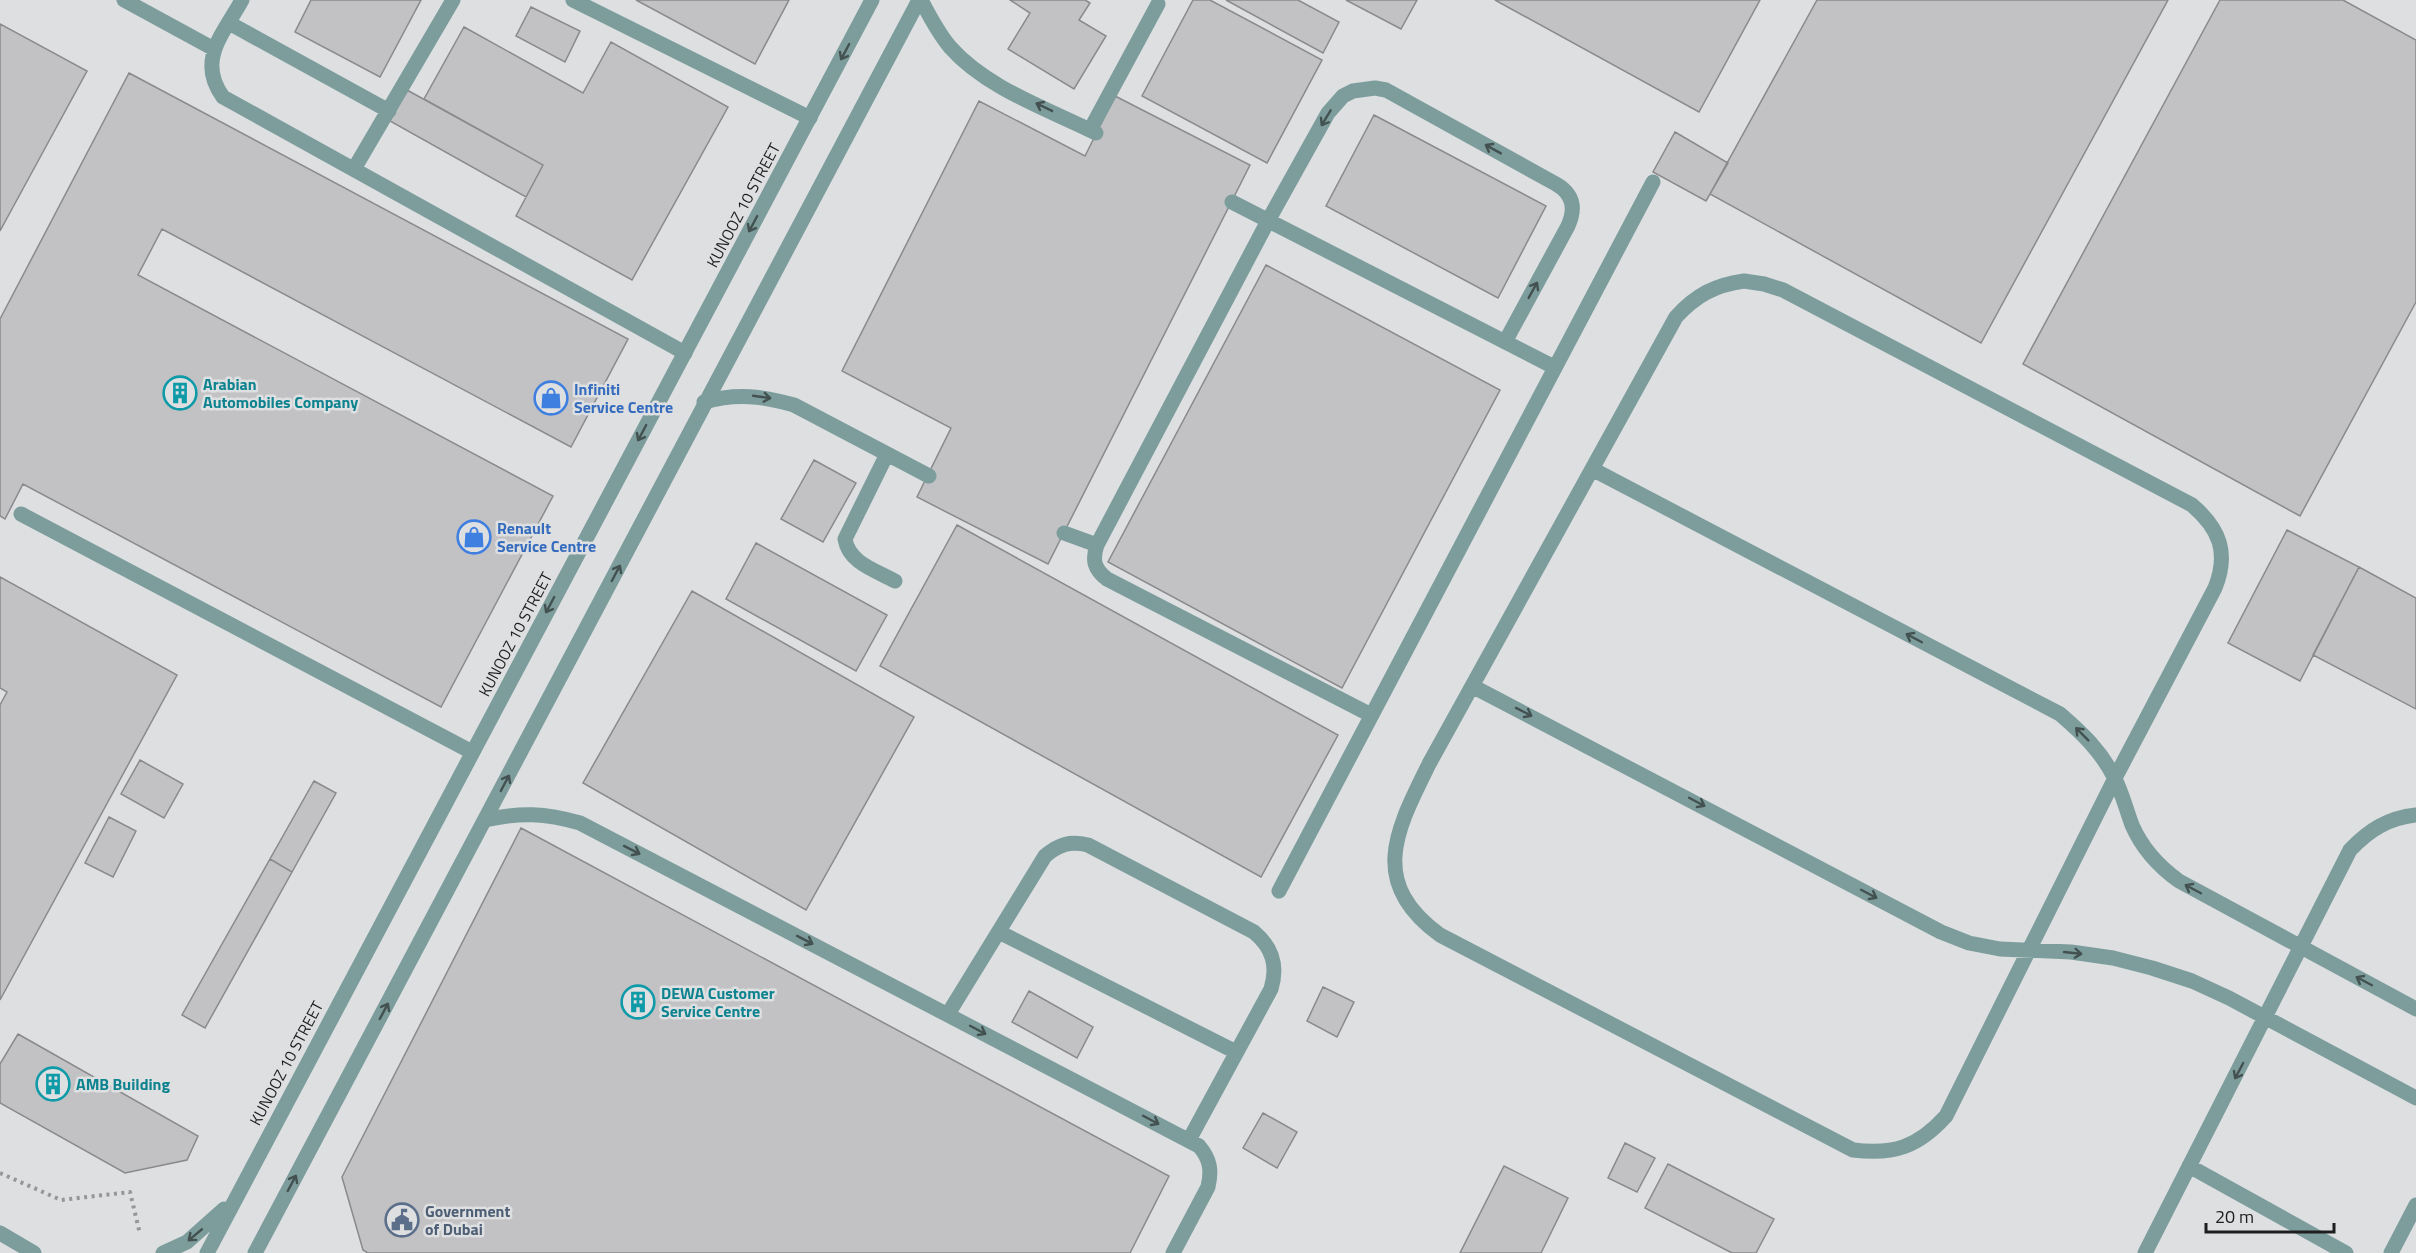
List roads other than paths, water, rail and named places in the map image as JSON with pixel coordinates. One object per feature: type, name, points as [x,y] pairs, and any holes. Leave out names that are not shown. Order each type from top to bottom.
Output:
[{"type":"street","points":[[124,0],[214,49]]},
{"type":"street","points":[[242,0],[214,49],[210,61],[215,86],[223,97],[685,353]]},
{"type":"street","points":[[354,169],[453,0]]},
{"type":"street","points":[[573,0],[810,118]]},
{"type":"street","name":"KUNOOZ 10 STREET","points":[[207,1253],[872,0]]},
{"type":"street","points":[[920,0],[933,24],[951,48],[988,80],[1093,131],[1158,4]]},
{"type":"street","points":[[255,1253],[704,402],[920,0]]},
{"type":"street","points":[[229,24],[389,111]]},
{"type":"street","points":[[1371,715],[1107,579],[1099,573],[1094,564],[1097,545],[1269,219],[1335,104],[1353,91],[1375,88],[1386,90],[1556,183],[1565,189],[1570,197],[1573,207],[1568,226],[1505,342]]},
{"type":"street","points":[[1279,891],[1653,182]]},
{"type":"street","points":[[1232,202],[1554,367]]},
{"type":"street","points":[[1744,281],[1783,290],[2192,505],[2214,528],[2220,542],[2221,573],[2115,778],[1946,1116],[1932,1132],[1914,1143],[1895,1150],[1874,1152],[1853,1150],[1440,935],[1425,924],[1412,909],[1402,892],[1396,874],[1394,855],[1396,836],[1402,817],[1592,469],[1676,317],[1689,302],[1706,291],[1725,284],[1744,281]]},
{"type":"street","points":[[704,402],[722,397],[747,395],[771,398],[794,405],[929,476]]},
{"type":"street","points":[[887,454],[845,539],[852,558],[895,581]]},
{"type":"street","points":[[1592,469],[2060,714],[2100,753],[2115,778],[2132,825],[2142,844],[2167,872],[2179,881],[2416,1009]]},
{"type":"street","points":[[21,514],[472,752]]},
{"type":"street","points":[[1064,533],[1097,545]]},
{"type":"street","points":[[1472,686],[1633,768],[1941,932],[1970,943],[2000,949],[2082,954],[2152,968],[2192,981],[2229,998],[2416,1098]]},
{"type":"street","points":[[485,820],[508,814],[533,813],[557,816],[580,823],[1199,1146],[1206,1154],[1210,1165],[1208,1187],[1173,1253]]},
{"type":"street","points":[[2145,1253],[2350,850],[2364,835],[2382,823],[2416,815]]},
{"type":"street","points":[[948,1014],[1045,856],[1054,848],[1065,843],[1077,842],[1088,845],[1254,932],[1264,940],[1271,951],[1275,977],[1271,989],[1189,1140]]},
{"type":"street","points":[[999,932],[1236,1052]]},
{"type":"street","points":[[2189,1167],[2346,1253]]},
{"type":"street","points":[[163,1253],[187,1242],[221,1213],[246,1177]]},
{"type":"street","points":[[2391,1253],[2416,1205]]},
{"type":"street","points":[[269,1253],[278,1210]]},
{"type":"street","points":[[0,1233],[34,1253]]},
{"type":"place","name":"Arabian Automobiles Company","points":[[180,393]]},
{"type":"place","name":"Infiniti Service Centre","points":[[551,398]]},
{"type":"place","name":"Renault Service Centre","points":[[474,537]]},
{"type":"place","name":"DEWA Customer Service Centre","points":[[638,1002]]},
{"type":"place","name":"AMB Building","points":[[53,1084]]},
{"type":"place","name":"Government of Dubai","points":[[402,1220]]}]
